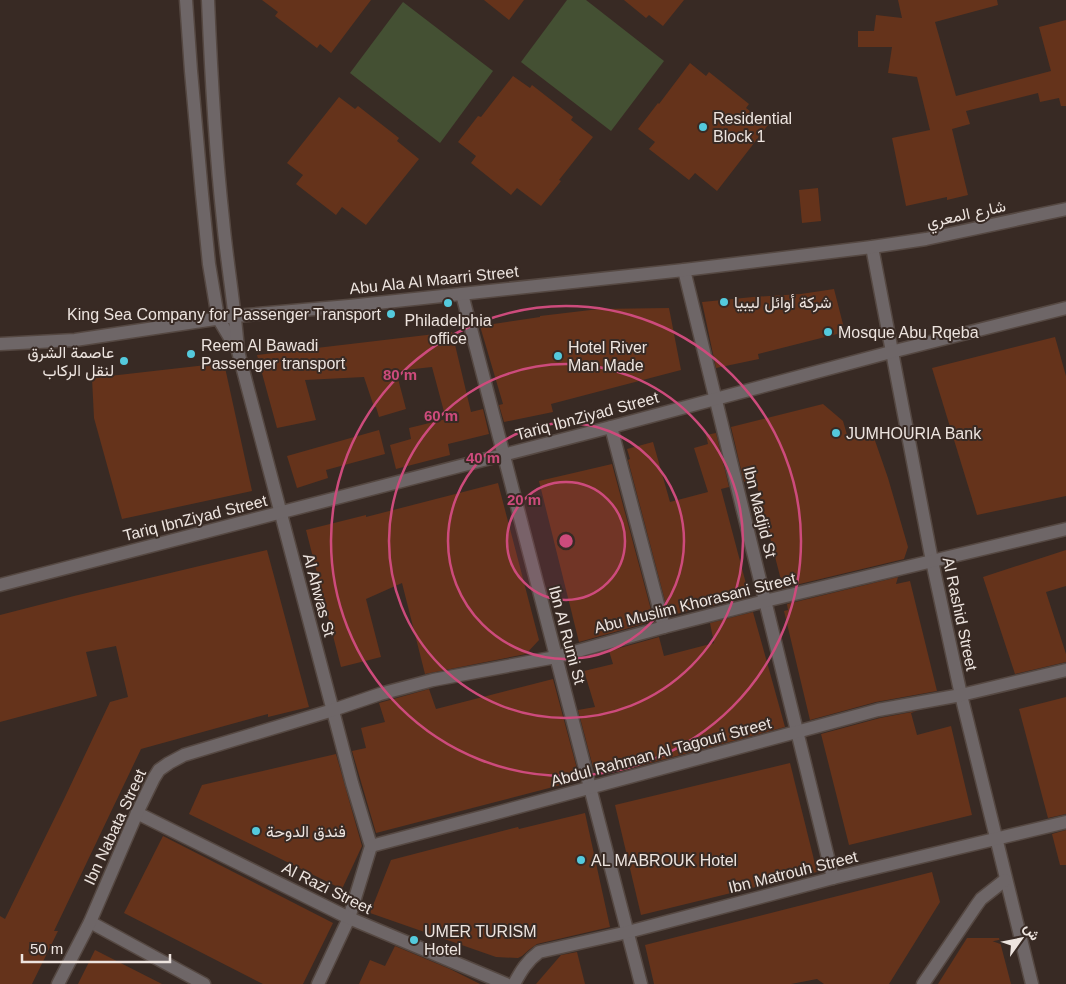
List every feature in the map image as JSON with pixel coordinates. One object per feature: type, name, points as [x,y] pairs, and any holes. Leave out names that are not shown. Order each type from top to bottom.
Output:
[{"type":"street","points":[[186,0],[209,264],[218,318],[238,352]]},
{"type":"street","points":[[208,0],[212,89],[223,221],[238,352]]},
{"type":"street","name":"شارع المعري","points":[[872,246],[926,239],[1066,209]]},
{"type":"street","name":"Abu Ala Al Maarri Street","points":[[0,344],[75,340],[218,318],[684,270],[872,246]]},
{"type":"street","name":"Al Rashid Street","points":[[872,246],[932,561],[995,839],[1032,984]]},
{"type":"street","name":"Ibn Madjid St","points":[[684,270],[833,878]]},
{"type":"street","name":"Ibn Al Rumi St","points":[[462,294],[641,984]]},
{"type":"street","name":"Tariq IbnZiyad Street","points":[[0,585],[1066,308]]},
{"type":"street","name":"Al Ahwas St","points":[[238,352],[352,782],[371,846]]},
{"type":"street","points":[[610,427],[664,627]]},
{"type":"street","name":"Abu Muslim Khorasani Street","points":[[333,710],[380,694],[433,680],[556,657],[765,601],[1066,529]]},
{"type":"street","name":"Abdul Rahman Al Tagouri Street","points":[[371,846],[878,710],[961,694],[1066,670]]},
{"type":"street","name":"Ibn Nabata Street","points":[[58,984],[90,922],[159,770],[184,755],[333,710]]},
{"type":"street","name":"Al Razi Street","points":[[138,813],[349,918],[506,984]]},
{"type":"street","name":"Ibn Matrouh Street","points":[[514,984],[522,968],[530,958],[540,952],[628,932],[833,878],[1066,822]]},
{"type":"street","points":[[318,984],[349,918],[371,846]]},
{"type":"street","points":[[923,984],[976,906],[1005,880]]},
{"type":"street","points":[[90,922],[189,980],[204,984]]},
{"type":"green space","points":[[567,0],[586,0],[664,61],[611,131],[521,62]]},
{"type":"green space","points":[[403,2],[493,71],[440,143],[350,73]]},
{"type":"building","points":[[262,0],[371,0],[331,53],[320,44],[317,48],[275,16],[278,12]]},
{"type":"building","points":[[484,0],[524,0],[509,20]]},
{"type":"building","points":[[624,0],[684,0],[663,26],[649,15],[646,18]]},
{"type":"building","points":[[898,0],[997,0],[998,5],[935,22],[956,96],[1051,71],[1039,27],[1066,20],[1066,106],[1061,106],[1059,98],[1040,102],[1038,93],[966,111],[970,124],[952,129],[968,195],[947,200],[947,197],[906,206],[892,138],[930,130],[917,77],[888,73],[892,47],[858,47],[858,31],[874,31],[876,15],[902,18]]},
{"type":"building","name":"Residential Block 1","points":[[690,63],[706,76],[709,72],[749,104],[746,108],[768,125],[717,191],[695,173],[689,180],[649,149],[655,142],[638,129]]},
{"type":"building","points":[[513,76],[530,88],[532,85],[573,117],[571,120],[593,137],[541,206],[517,188],[511,195],[471,163],[476,156],[458,142],[478,116],[481,117]]},
{"type":"building","points":[[339,97],[355,109],[358,106],[399,138],[397,141],[419,159],[366,225],[342,207],[336,215],[296,184],[303,175],[287,163]]},
{"type":"building","points":[[818,188],[821,221],[802,223],[799,190]]},
{"type":"building","points":[[834,289],[845,332],[758,354],[759,359],[716,368],[702,302],[801,294]]},
{"type":"building","points":[[669,308],[681,370],[551,404],[553,412],[504,422],[499,405],[503,404],[480,326],[599,309]]},
{"type":"building","points":[[452,332],[471,412],[483,409],[489,434],[448,444],[450,455],[396,469],[390,445],[411,439],[409,428],[446,419],[432,367],[396,371],[406,409],[379,417],[364,377],[305,380],[316,420],[277,428],[257,355]]},
{"type":"building","points":[[1055,337],[1066,376],[1066,496],[977,515],[932,368]]},
{"type":"building","points":[[224,363],[252,491],[122,519],[94,418],[92,378]]},
{"type":"building","points":[[823,404],[843,421],[848,438],[872,432],[888,478],[908,547],[904,559],[783,588],[755,478],[744,482],[731,427]]},
{"type":"building","points":[[379,430],[385,454],[326,470],[328,478],[297,488],[287,456]]},
{"type":"building","points":[[716,433],[729,487],[721,489],[749,597],[669,616],[628,460],[630,459],[627,449],[653,442],[670,502],[708,492],[694,448],[708,444],[706,435]]},
{"type":"building","points":[[612,464],[654,621],[579,642],[539,481]]},
{"type":"building","points":[[498,483],[539,640],[526,654],[425,674],[402,583],[366,599],[381,657],[341,667],[306,530],[366,515],[366,517]]},
{"type":"building","points":[[267,550],[309,707],[268,717],[268,714],[141,749],[54,931],[58,931],[32,984],[0,984],[0,916],[5,919],[110,702],[128,697],[116,646],[86,652],[97,696],[0,722],[0,615]]},
{"type":"building","points":[[1066,550],[1066,586],[1046,592],[1066,654],[1066,662],[1015,674],[983,577]]},
{"type":"building","points":[[898,577],[896,584],[910,581],[937,691],[876,702],[810,720],[784,611],[788,610],[787,604]]},
{"type":"building","points":[[753,612],[785,727],[617,772],[613,762],[593,767],[578,710],[595,707],[584,671],[613,664],[609,651],[659,637],[664,656],[714,643],[710,623]]},
{"type":"building","points":[[553,679],[580,780],[376,833],[352,751],[366,748],[361,728],[385,722],[379,703],[429,689],[436,709]]},
{"type":"building","points":[[1066,697],[1066,814],[1048,818],[1019,709]]},
{"type":"building","points":[[917,711],[911,713],[917,735],[951,726],[972,815],[849,845],[821,734],[880,718]]},
{"type":"building","points":[[336,754],[362,846],[342,889],[189,814],[202,785]]},
{"type":"building","points":[[790,763],[817,872],[641,915],[615,805]]},
{"type":"building","points":[[585,813],[610,927],[537,944],[518,958],[496,957],[370,913],[391,860],[518,827],[519,829]]},
{"type":"building","points":[[1066,830],[1066,865],[1060,865],[1052,834]]},
{"type":"building","points":[[163,836],[333,923],[303,984],[263,984],[124,913]]},
{"type":"building","points":[[932,872],[940,902],[889,984],[824,984],[817,979],[791,984],[654,984],[645,945]]},
{"type":"building","points":[[967,938],[999,938],[1011,984],[938,984]]},
{"type":"building","points":[[395,946],[480,984],[359,984],[370,960],[385,966]]},
{"type":"building","points":[[95,950],[162,984],[78,984]]},
{"type":"building","points":[[577,952],[585,984],[536,984],[561,955]]},
{"type":"place","name":"Residential Block 1","points":[[703,127]]},
{"type":"place","name":"شركة أوائل ليبيا","points":[[724,302]]},
{"type":"place","name":"Philadelphia office","points":[[448,303]]},
{"type":"place","name":"King Sea Company for Passenger Transport","points":[[391,314]]},
{"type":"place","name":"Mosque Abu Rqeba","points":[[828,332]]},
{"type":"place","name":"Reem Al Bawadi Passenger transport","points":[[191,354]]},
{"type":"place","name":"Hotel River Man Made","points":[[558,356]]},
{"type":"place","name":"عاصمة الشرق لنقل الركاب","points":[[124,361]]},
{"type":"place","name":"JUMHOURIA Bank","points":[[836,433]]},
{"type":"place","name":"فندق الدوحة","points":[[256,831]]},
{"type":"place","name":"AL MABROUK Hotel","points":[[581,860]]},
{"type":"place","name":"UMER TURISM Hotel","points":[[414,940]]}]
